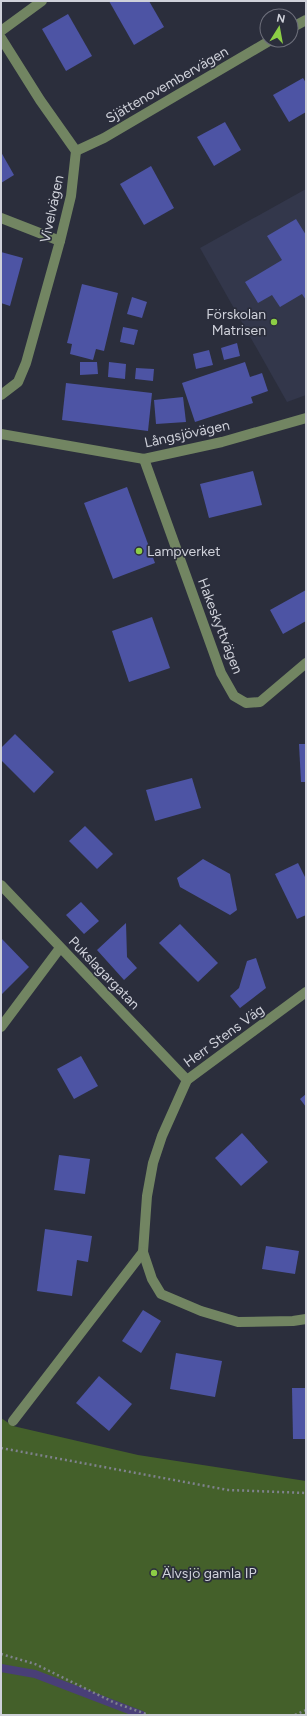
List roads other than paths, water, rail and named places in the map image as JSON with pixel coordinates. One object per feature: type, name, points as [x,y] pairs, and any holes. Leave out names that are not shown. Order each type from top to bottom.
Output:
[{"type":"street","points":[[1,31],[42,1]]},
{"type":"street","points":[[1,38],[40,100],[76,151]]},
{"type":"street","name":"Sjättenovembervägen","points":[[76,151],[104,138],[259,47]]},
{"type":"street","name":"Vivelvägen","points":[[1,395],[18,382],[26,363],[71,196],[76,151]]},
{"type":"street","points":[[1,218],[60,241]]},
{"type":"street","name":"Långsjövägen","points":[[1,434],[144,459],[222,442],[306,418]]},
{"type":"street","name":"Hakeskyttvägen","points":[[144,459],[221,673],[234,696],[246,703],[260,702],[306,663]]},
{"type":"street","name":"Pukslagargatan","points":[[1,885],[187,1080]]},
{"type":"street","points":[[1,1027],[60,948]]},
{"type":"street","name":"Herr Stens Väg","points":[[143,1252],[147,1196],[153,1164],[162,1136],[187,1080],[306,992]]},
{"type":"street","points":[[143,1252],[152,1280],[161,1294],[201,1312],[238,1322],[293,1321],[306,1319]]},
{"type":"street","points":[[13,1421],[143,1252]]},
{"type":"waterway","points":[[1,1668],[35,1674],[142,1715]]},
{"type":"place","name":"Förskolan Matrisen","points":[[274,322]]},
{"type":"place","name":"Lampverket","points":[[139,551]]},
{"type":"place","name":"Älvsjö gamla IP","points":[[154,1573]]}]
